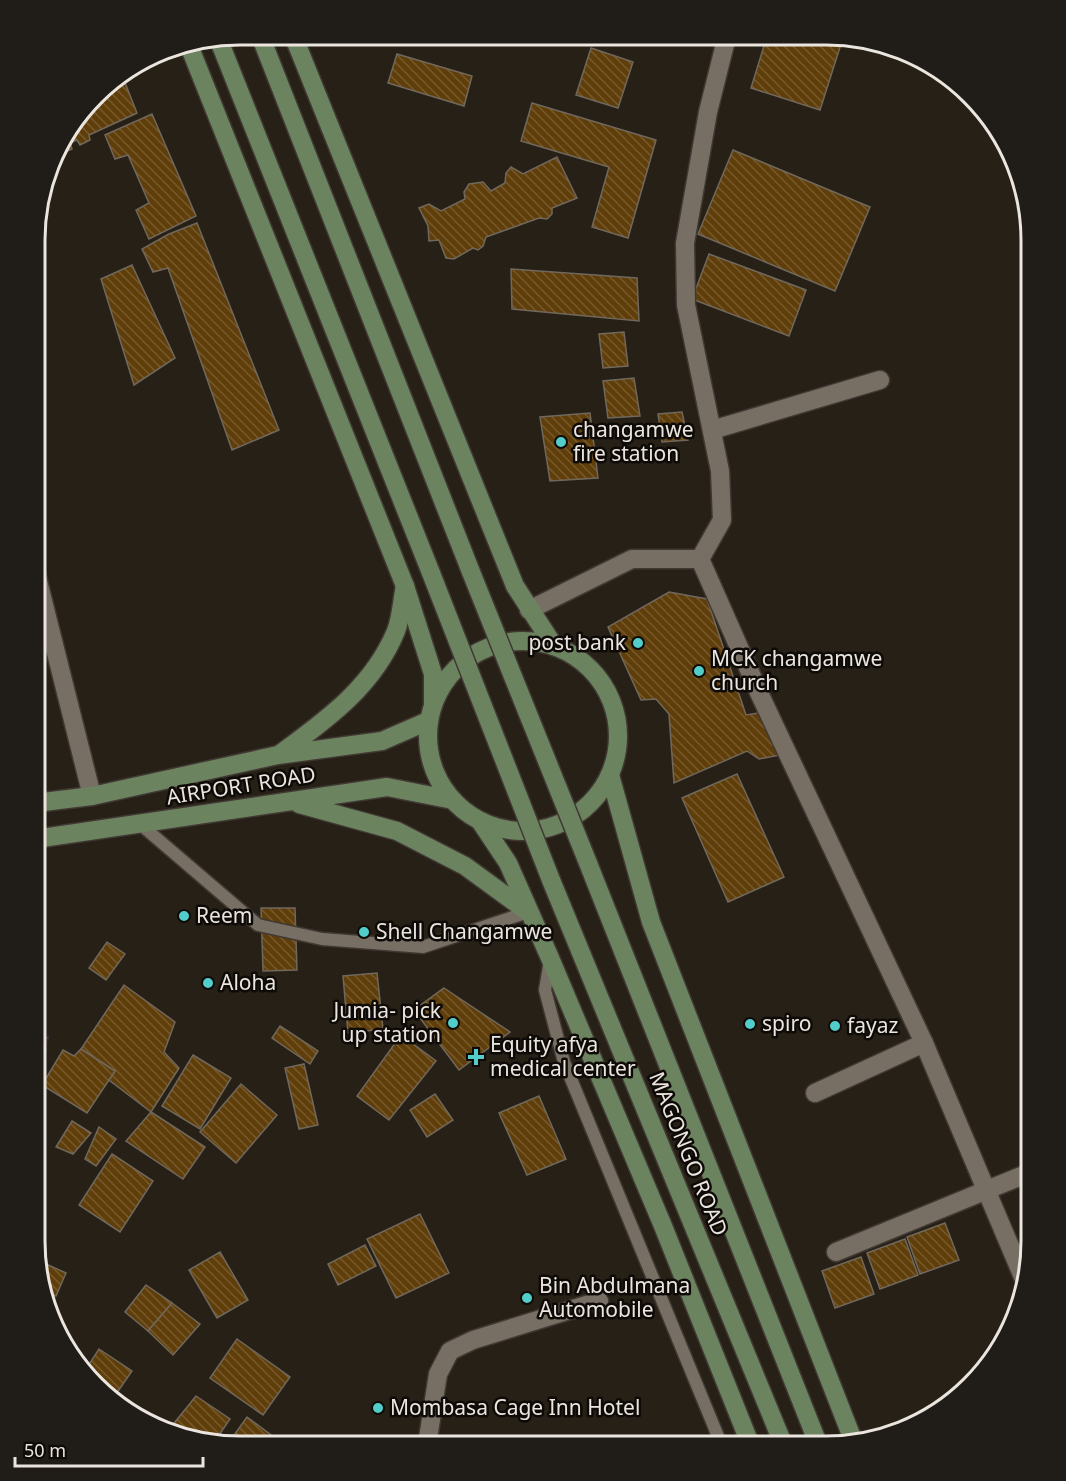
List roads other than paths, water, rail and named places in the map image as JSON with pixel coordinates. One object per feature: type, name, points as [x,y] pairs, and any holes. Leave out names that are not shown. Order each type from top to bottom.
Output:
[{"type":"main road","points":[[264,45],[815,1436]]},
{"type":"main road","points":[[297,45],[511,575],[529,610],[555,646]]},
{"type":"main road","name":"MAGONGO ROAD","points":[[221,46],[552,880],[780,1436]]},
{"type":"main road","points":[[191,52],[405,586],[433,674],[427,743],[440,783],[453,801],[480,820],[504,829],[530,831],[555,826],[578,814],[597,797],[610,775],[617,750],[617,724],[610,699],[597,676],[578,658],[555,646],[530,641],[505,642],[482,650],[461,663],[444,681],[432,703]]},
{"type":"main road","points":[[278,755],[336,713],[365,682],[396,630],[405,586]]},
{"type":"main road","name":"AIRPORT ROAD","points":[[45,802],[92,796],[278,755],[382,741],[428,721]]},
{"type":"main road","points":[[610,775],[651,922],[851,1434]]},
{"type":"main road","name":"AIRPORT ROAD","points":[[45,838],[387,788],[453,801]]},
{"type":"main road","points":[[292,801],[397,831],[465,866],[528,912]]},
{"type":"main road","points":[[480,820],[508,863],[550,958],[663,1226],[747,1436]]},
{"type":"street","points":[[700,559],[722,520],[720,471],[686,305],[685,243],[708,112],[725,45]]},
{"type":"street","points":[[712,430],[880,380]]},
{"type":"street","points":[[529,610],[632,559],[700,559]]},
{"type":"street","points":[[700,559],[761,697],[924,1043],[1019,1267]]},
{"type":"street","points":[[45,609],[92,796]]},
{"type":"street","points":[[815,1093],[924,1043]]},
{"type":"street","points":[[836,1252],[1021,1176]]},
{"type":"street","points":[[428,1436],[438,1374],[450,1351],[473,1340],[600,1301]]},
{"type":"lane","points":[[141,824],[258,926],[322,939],[423,947],[528,912]]},
{"type":"lane","points":[[550,958],[545,990],[564,1062],[718,1436]]},
{"type":"place","name":"changamwe fire station","points":[[561,442]]},
{"type":"place","name":"post bank","points":[[638,643]]},
{"type":"place","name":"MCK changamwe church","points":[[699,671]]},
{"type":"place","name":"Reem","points":[[184,916]]},
{"type":"place","name":"Shell Changamwe","points":[[364,932]]},
{"type":"place","name":"Aloha","points":[[208,983]]},
{"type":"place","name":"Jumia- pick up station","points":[[453,1023]]},
{"type":"place","name":"spiro","points":[[750,1024]]},
{"type":"place","name":"fayaz","points":[[835,1026]]},
{"type":"place","name":"Equity afya medical center","points":[[476,1057]]},
{"type":"place","name":"Bin Abdulmana Automobile","points":[[527,1298]]},
{"type":"place","name":"Mombasa Cage Inn Hotel","points":[[378,1408]]}]
